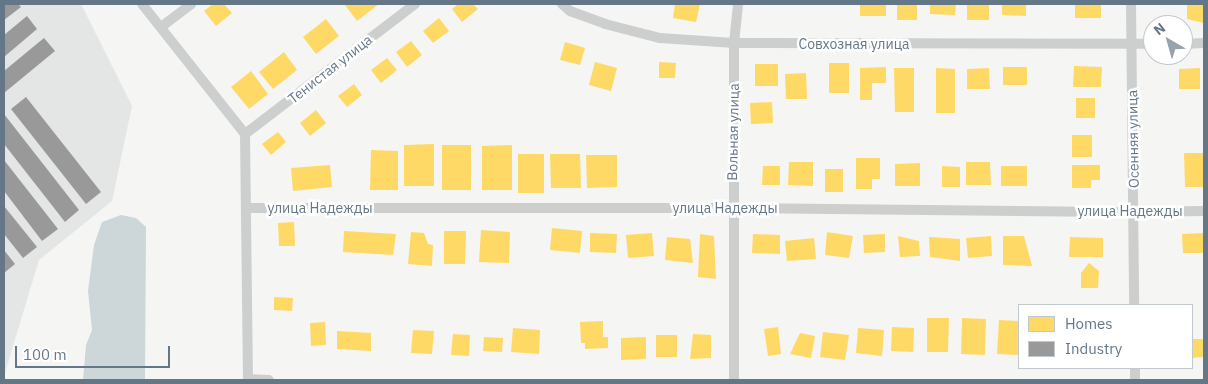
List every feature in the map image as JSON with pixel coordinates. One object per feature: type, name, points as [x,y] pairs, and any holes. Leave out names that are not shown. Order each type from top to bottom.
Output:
[{"type":"street","points":[[142,4],[245,134],[248,379],[268,380]]},
{"type":"street","points":[[161,27],[191,4]]},
{"type":"street","name":"Тенистая улица","points":[[245,134],[415,4]]},
{"type":"street","name":"Совхозная улица","points":[[562,4],[570,11],[606,24],[660,38],[734,44],[1143,44]]},
{"type":"street","name":"Вольная улица","points":[[734,380],[732,208],[734,44],[738,4]]},
{"type":"street","name":"Осенняя улица","points":[[1131,4],[1134,304]]},
{"type":"street","name":"улица Надежды","points":[[246,208],[732,208],[1204,211]]},
{"type":"shaded area","points":[[4,4],[81,4],[132,106],[112,201],[39,260],[4,376]]},
{"type":"shaded area","points":[[121,215],[136,218],[146,227],[145,380],[83,380],[86,345],[92,330],[88,291],[94,245],[102,222]]},
{"type":"building: Homes","points":[[213,4],[224,4],[232,13],[216,26],[204,11]]},
{"type":"building: Homes","points":[[379,4],[357,21],[345,5]]},
{"type":"building: Homes","points":[[458,4],[473,4],[478,9],[462,22],[452,9]]},
{"type":"building: Homes","points":[[675,4],[700,4],[696,22],[673,18]]},
{"type":"building: Homes","points":[[860,4],[886,4],[886,16],[860,16]]},
{"type":"building: Homes","points":[[897,4],[917,4],[917,20],[897,20]]},
{"type":"building: Homes","points":[[930,4],[956,4],[955,15],[930,14]]},
{"type":"building: Homes","points":[[967,4],[989,4],[989,20],[967,20]]},
{"type":"building: Homes","points":[[1002,4],[1026,4],[1026,16],[1002,15]]},
{"type":"building: Homes","points":[[1075,4],[1101,4],[1101,18],[1075,18]]},
{"type":"building: Homes","points":[[1187,4],[1204,4],[1204,23],[1193,20],[1193,15],[1187,15]]},
{"type":"building: Homes","points":[[439,18],[449,31],[433,43],[423,31]]},
{"type":"building: Homes","points":[[326,19],[339,36],[316,54],[303,37]]},
{"type":"building: Homes","points":[[411,41],[422,55],[407,67],[396,52]]},
{"type":"building: Homes","points":[[565,42],[585,48],[580,65],[560,60]]},
{"type":"building: Homes","points":[[284,52],[297,70],[273,89],[259,72]]},
{"type":"building: Homes","points":[[387,58],[397,70],[381,83],[371,70]]},
{"type":"building: Homes","points":[[595,62],[617,68],[611,91],[589,85]]},
{"type":"building: Homes","points":[[659,62],[676,63],[675,78],[659,78]]},
{"type":"building: Homes","points":[[829,63],[849,63],[849,93],[829,93]]},
{"type":"building: Homes","points":[[755,64],[778,64],[778,86],[755,86]]},
{"type":"building: Homes","points":[[1074,66],[1102,67],[1101,87],[1073,87]]},
{"type":"building: Homes","points":[[886,67],[886,83],[872,83],[872,100],[860,100],[860,68]]},
{"type":"building: Homes","points":[[1003,67],[1027,67],[1027,85],[1003,85]]},
{"type":"building: Homes","points":[[894,68],[914,68],[914,112],[895,112]]},
{"type":"building: Homes","points":[[936,68],[955,69],[955,113],[936,113]]},
{"type":"building: Homes","points":[[989,68],[990,89],[967,89],[967,69]]},
{"type":"building: Homes","points":[[1200,68],[1200,89],[1179,89],[1179,69]]},
{"type":"building: Homes","points":[[251,71],[268,94],[249,109],[231,87]]},
{"type":"building: Homes","points":[[806,73],[807,99],[786,99],[785,74]]},
{"type":"building: Homes","points":[[354,84],[362,95],[347,107],[338,96]]},
{"type":"building: Homes","points":[[1076,98],[1095,98],[1095,118],[1076,118]]},
{"type":"building: Homes","points":[[772,102],[773,123],[751,124],[750,103]]},
{"type":"building: Homes","points":[[316,110],[326,123],[310,136],[300,123]]},
{"type":"building: Homes","points":[[278,132],[286,142],[271,155],[262,144]]},
{"type":"building: Homes","points":[[1072,135],[1092,135],[1092,157],[1072,157]]},
{"type":"building: Homes","points":[[434,144],[434,186],[404,186],[404,145]]},
{"type":"building: Homes","points":[[442,145],[471,145],[471,190],[442,190]]},
{"type":"building: Homes","points":[[512,145],[512,190],[482,190],[482,146]]},
{"type":"building: Homes","points":[[371,150],[398,151],[398,190],[370,190]]},
{"type":"building: Homes","points":[[1184,153],[1204,153],[1204,187],[1185,187]]},
{"type":"building: Homes","points":[[518,154],[544,154],[544,193],[518,193]]},
{"type":"building: Homes","points":[[550,154],[580,154],[581,188],[551,188]]},
{"type":"building: Homes","points":[[586,155],[617,155],[617,187],[587,188]]},
{"type":"building: Homes","points":[[856,158],[880,158],[880,179],[872,179],[872,189],[856,189]]},
{"type":"building: Homes","points":[[789,162],[813,162],[813,186],[788,185]]},
{"type":"building: Homes","points":[[966,162],[990,162],[991,185],[966,185]]},
{"type":"building: Homes","points":[[920,163],[920,186],[895,186],[895,164]]},
{"type":"building: Homes","points":[[330,165],[332,187],[293,191],[291,168]]},
{"type":"building: Homes","points":[[1072,165],[1100,165],[1100,180],[1091,180],[1091,188],[1072,188]]},
{"type":"building: Homes","points":[[763,166],[780,166],[780,185],[762,185]]},
{"type":"building: Homes","points":[[942,166],[960,167],[960,187],[942,187]]},
{"type":"building: Homes","points":[[1001,166],[1027,166],[1027,186],[1001,186]]},
{"type":"building: Homes","points":[[825,169],[843,169],[843,192],[825,192]]},
{"type":"building: Homes","points":[[294,222],[295,246],[279,246],[278,223]]},
{"type":"building: Homes","points":[[552,228],[582,231],[580,253],[550,250]]},
{"type":"building: Homes","points":[[481,230],[510,232],[509,263],[479,262]]},
{"type":"building: Homes","points":[[344,231],[396,234],[393,255],[343,252]]},
{"type":"building: Homes","points":[[444,231],[466,231],[465,264],[444,264]]},
{"type":"building: Homes","points":[[411,232],[424,233],[428,244],[433,245],[432,266],[408,264]]},
{"type":"building: Homes","points":[[827,232],[853,236],[849,258],[825,255]]},
{"type":"building: Homes","points":[[590,233],[617,234],[616,253],[590,252]]},
{"type":"building: Homes","points":[[652,233],[654,256],[628,258],[626,235]]},
{"type":"building: Homes","points":[[1204,233],[1204,253],[1183,253],[1182,234]]},
{"type":"building: Homes","points":[[700,234],[714,236],[716,279],[698,277]]},
{"type":"building: Homes","points":[[753,234],[780,235],[780,254],[752,253]]},
{"type":"building: Homes","points":[[885,234],[885,252],[864,253],[863,235]]},
{"type":"building: Homes","points":[[898,236],[919,241],[920,256],[900,257]]},
{"type":"building: Homes","points":[[991,236],[992,256],[968,258],[966,238]]},
{"type":"building: Homes","points":[[1003,236],[1024,236],[1032,266],[1003,265]]},
{"type":"building: Homes","points":[[667,237],[690,239],[693,263],[665,260]]},
{"type":"building: Homes","points":[[929,237],[960,239],[960,261],[930,257]]},
{"type":"building: Homes","points":[[1070,237],[1103,238],[1103,257],[1069,257]]},
{"type":"building: Homes","points":[[814,238],[816,259],[787,261],[785,241]]},
{"type":"building: Homes","points":[[1089,263],[1099,271],[1098,288],[1081,288],[1081,273]]},
{"type":"building: Homes","points":[[274,297],[293,298],[292,311],[274,310]]},
{"type":"building: Homes","points":[[927,318],[949,318],[948,352],[927,352]]},
{"type":"building: Homes","points":[[962,318],[986,319],[985,355],[961,354]]},
{"type":"building: Homes","points":[[999,320],[1018,321],[1018,355],[997,354]]},
{"type":"building: Homes","points":[[603,321],[603,337],[608,337],[608,348],[585,349],[585,343],[581,343],[580,322]]},
{"type":"building: Homes","points":[[325,322],[326,345],[311,346],[310,323]]},
{"type":"building: Homes","points":[[778,327],[781,354],[768,356],[764,329]]},
{"type":"building: Homes","points":[[892,327],[914,328],[913,352],[891,351]]},
{"type":"building: Homes","points":[[513,328],[540,330],[539,354],[511,352]]},
{"type":"building: Homes","points":[[858,328],[884,330],[882,356],[856,353]]},
{"type":"building: Homes","points":[[413,330],[434,331],[432,354],[411,353]]},
{"type":"building: Homes","points":[[337,331],[371,333],[371,351],[337,349]]},
{"type":"building: Homes","points":[[823,332],[849,335],[845,360],[820,357]]},
{"type":"building: Homes","points":[[800,333],[815,336],[811,358],[790,354]]},
{"type":"building: Homes","points":[[453,334],[470,335],[469,356],[451,355]]},
{"type":"building: Homes","points":[[693,334],[711,335],[711,358],[690,359]]},
{"type":"building: Homes","points":[[656,335],[677,335],[677,357],[656,357]]},
{"type":"building: Homes","points":[[484,337],[503,338],[502,352],[483,351]]},
{"type":"building: Homes","points":[[646,337],[646,359],[621,360],[621,338]]},
{"type":"building: Homes","points":[[1193,339],[1203,339],[1203,357],[1193,358]]},
{"type":"building: Industry","points":[[4,4],[18,4],[21,7],[4,20]]},
{"type":"building: Industry","points":[[27,16],[37,29],[4,57],[4,35]]},
{"type":"building: Industry","points":[[44,38],[55,51],[4,93],[4,71]]},
{"type":"building: Industry","points":[[26,97],[101,192],[86,204],[11,109]]},
{"type":"building: Industry","points":[[4,114],[79,210],[65,222],[4,144]]},
{"type":"building: Industry","points":[[4,160],[58,229],[42,241],[4,191]]},
{"type":"building: Industry","points":[[4,206],[37,247],[23,258],[4,234]]},
{"type":"building: Industry","points":[[4,250],[15,264],[4,273]]}]
